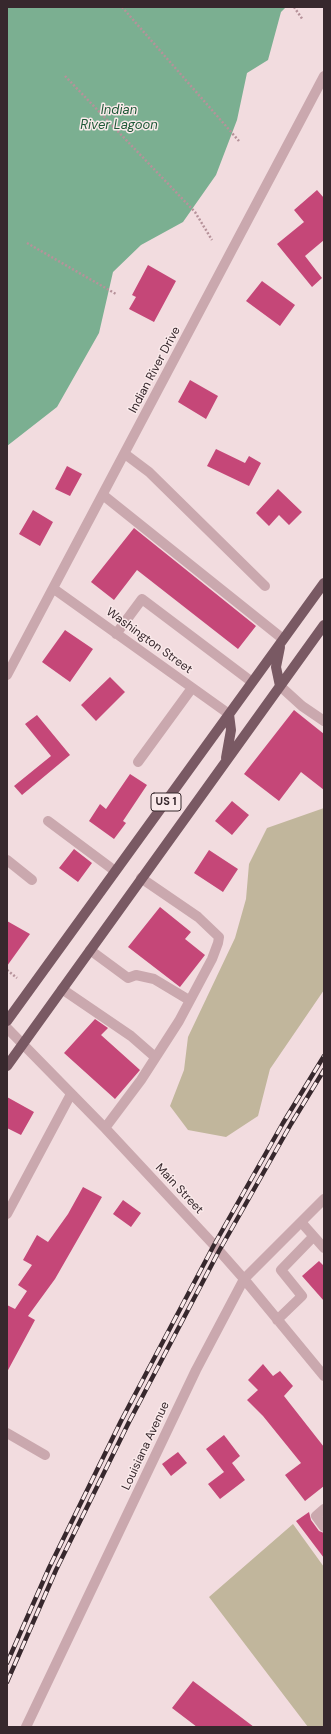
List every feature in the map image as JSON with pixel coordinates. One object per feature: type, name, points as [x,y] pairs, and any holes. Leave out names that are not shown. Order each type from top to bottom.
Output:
[{"type":"main road","name":"US 1","points":[[7,1021],[324,583]]},
{"type":"main road","name":"US 1","points":[[7,1066],[324,624]]},
{"type":"main road","points":[[280,686],[276,668],[282,641]]},
{"type":"main road","points":[[225,762],[231,730],[229,714]]},
{"type":"street","name":"Indian River Drive","points":[[7,675],[54,589],[324,76]]},
{"type":"street","points":[[125,454],[149,472],[265,586]]},
{"type":"street","points":[[103,495],[282,641]]},
{"type":"street","name":"Washington Street","points":[[54,589],[229,714]]},
{"type":"street","points":[[116,634],[142,599],[252,682]]},
{"type":"street","points":[[280,686],[302,706],[324,721]]},
{"type":"street","points":[[138,762],[192,688]]},
{"type":"street","points":[[48,821],[115,871]]},
{"type":"street","points":[[7,860],[32,880]]},
{"type":"street","points":[[105,1128],[141,1080],[179,1021],[212,959],[219,938],[198,917],[142,878]]},
{"type":"street","points":[[90,950],[128,978],[136,976],[154,979],[189,1000]]},
{"type":"street","points":[[62,989],[130,1036],[155,1057]]},
{"type":"street","name":"Main Street","points":[[7,1028],[105,1128],[244,1279],[324,1376]]},
{"type":"street","points":[[7,1214],[71,1094]]},
{"type":"street","name":"Louisiana Avenue","points":[[26,1727],[196,1370],[244,1279],[324,1199]]},
{"type":"street","points":[[300,1222],[324,1248]]},
{"type":"street","points":[[277,1320],[302,1296],[281,1270],[313,1237]]},
{"type":"street","points":[[7,1434],[45,1455]]},
{"type":"street","points":[[324,1509],[316,1516],[324,1527]]},
{"type":"path","points":[[122,7],[239,141]]},
{"type":"path","points":[[294,7],[303,20]]},
{"type":"path","points":[[65,76],[195,212],[212,240]]},
{"type":"path","points":[[27,243],[116,294]]},
{"type":"path","points":[[7,970],[17,978]]},
{"type":"shaded area","points":[[324,808],[324,990],[270,1069],[258,1116],[226,1137],[188,1130],[170,1106],[184,1070],[188,1037],[235,938],[246,899],[249,864],[267,828]]},
{"type":"shaded area","points":[[293,1524],[324,1567],[324,1727],[308,1727],[209,1597]]},
{"type":"water","name":"Indian River Lagoon","points":[[7,7],[286,7],[281,12],[268,60],[247,73],[237,120],[216,175],[183,222],[141,245],[113,272],[99,333],[57,407],[7,446]]},
{"type":"building","points":[[317,190],[324,198],[324,240],[305,256],[322,278],[312,287],[277,244],[304,222],[294,210]]},
{"type":"building","points":[[148,265],[176,281],[154,322],[129,309],[136,297],[132,295]]},
{"type":"building","points":[[262,281],[295,305],[280,326],[246,301]]},
{"type":"building","points":[[190,380],[218,396],[206,419],[178,402]]},
{"type":"building","points":[[216,449],[245,463],[249,456],[261,463],[249,486],[207,466]]},
{"type":"building","points":[[67,466],[82,474],[70,496],[55,489]]},
{"type":"building","points":[[278,489],[302,512],[289,525],[279,515],[269,526],[256,513]]},
{"type":"building","points":[[33,510],[53,522],[40,546],[19,534]]},
{"type":"building","points":[[134,528],[256,626],[238,649],[137,570],[114,600],[91,582]]},
{"type":"building","points":[[65,630],[93,649],[70,682],[42,662]]},
{"type":"building","points":[[110,677],[125,692],[96,721],[81,705]]},
{"type":"building","points":[[294,710],[324,734],[324,790],[301,772],[279,801],[244,774]]},
{"type":"building","points":[[37,715],[70,755],[22,795],[14,786],[51,756],[25,724]]},
{"type":"building","points":[[130,774],[147,785],[123,821],[126,823],[114,839],[89,821],[100,804],[106,809]]},
{"type":"building","points":[[232,801],[249,815],[232,835],[215,821]]},
{"type":"building","points":[[74,849],[92,863],[78,882],[59,868]]},
{"type":"building","points":[[209,850],[238,869],[223,892],[194,873]]},
{"type":"building","points":[[160,907],[191,932],[185,939],[205,955],[180,987],[128,947]]},
{"type":"building","points":[[7,921],[30,934],[7,966]]},
{"type":"building","points":[[95,1019],[108,1028],[101,1035],[140,1070],[115,1099],[64,1053]]},
{"type":"building","points":[[7,1097],[34,1112],[21,1135],[7,1128]]},
{"type":"building","points":[[83,1187],[102,1197],[55,1279],[28,1316],[35,1320],[7,1372],[7,1305],[15,1309],[27,1291],[18,1285],[32,1265],[23,1260],[37,1235],[48,1242],[68,1214]]},
{"type":"building","points":[[123,1200],[141,1213],[131,1227],[113,1214]]},
{"type":"building","points":[[319,1261],[324,1266],[324,1301],[302,1276]]},
{"type":"building","points":[[263,1364],[273,1376],[280,1371],[293,1386],[284,1396],[324,1447],[324,1486],[305,1501],[285,1475],[301,1463],[263,1416],[247,1400],[258,1390],[248,1380]]},
{"type":"building","points":[[224,1435],[240,1456],[232,1463],[245,1480],[220,1499],[208,1484],[224,1472],[206,1449]]},
{"type":"building","points":[[178,1452],[187,1463],[171,1476],[162,1464]]},
{"type":"building","points":[[309,1512],[311,1520],[319,1531],[324,1533],[324,1558],[296,1521]]},
{"type":"building","points":[[193,1681],[254,1727],[197,1727],[172,1708]]},
{"type":"railway","points":[[7,1663],[49,1568],[121,1421],[214,1245],[283,1123],[324,1056]]},
{"type":"railway","points":[[7,1682],[56,1570],[129,1422],[219,1251],[291,1124],[324,1070]]}]
